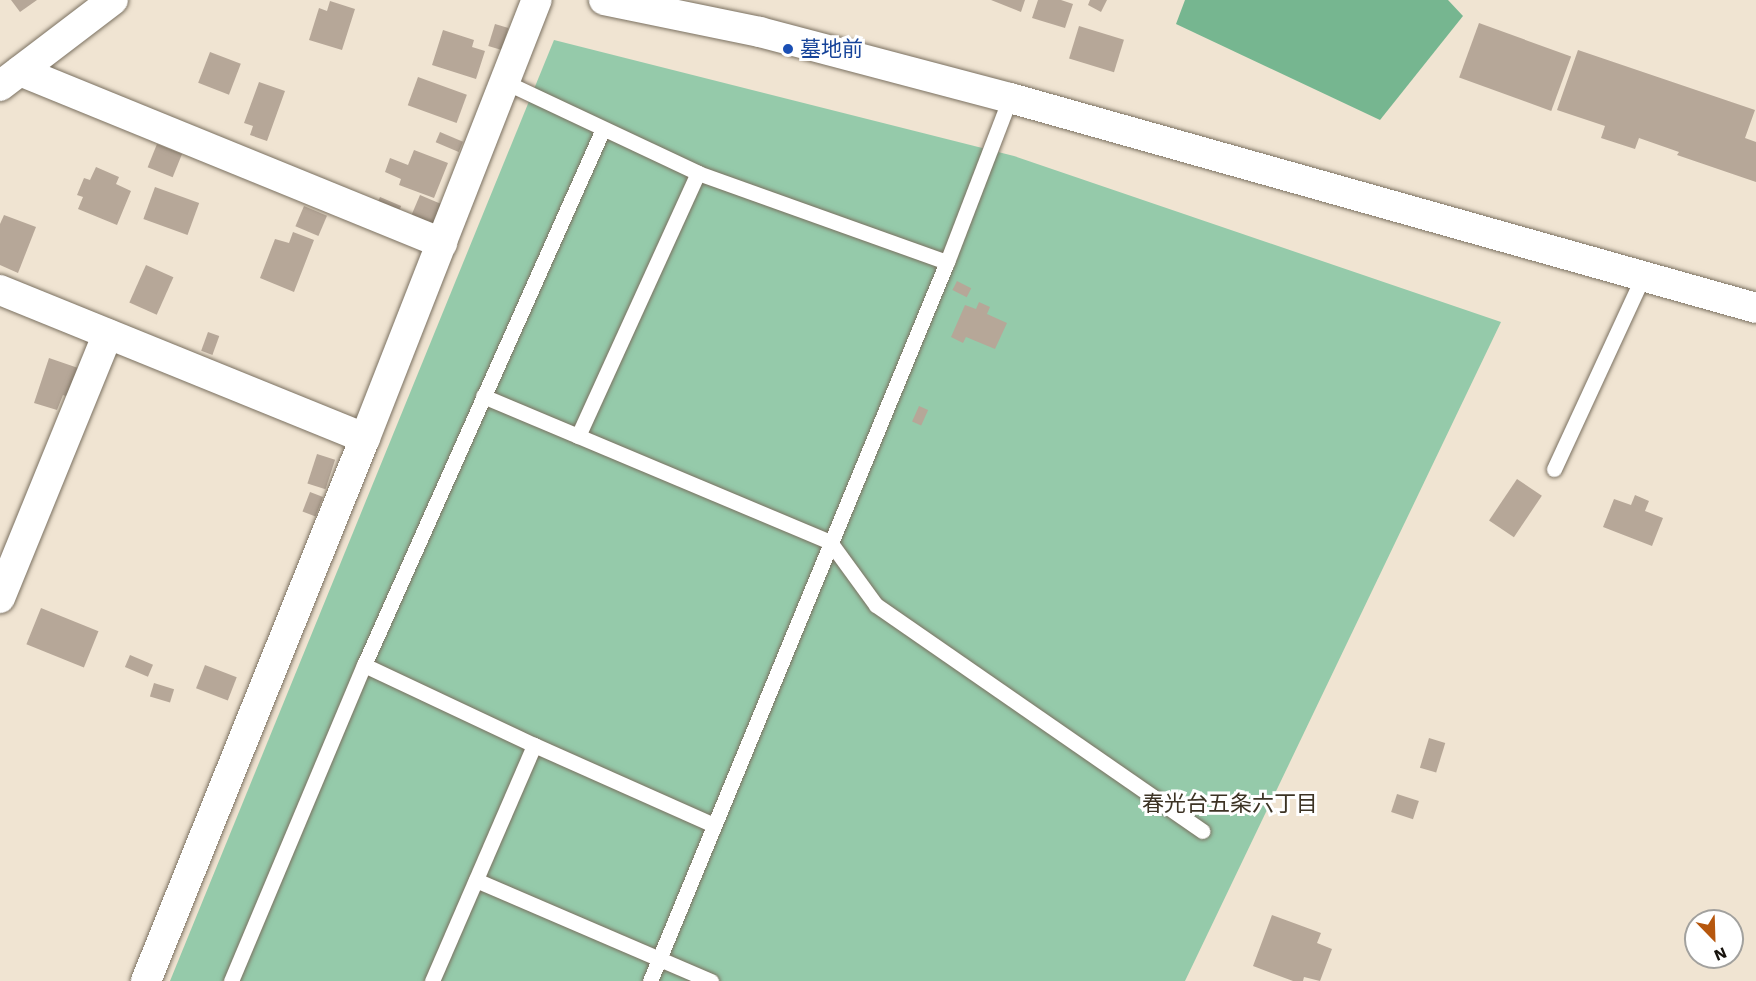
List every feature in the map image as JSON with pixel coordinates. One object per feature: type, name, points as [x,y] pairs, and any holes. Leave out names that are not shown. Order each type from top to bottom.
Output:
[{"type":"street","points":[[10,78],[113,0]]},
{"type":"street","points":[[146,981],[365,438],[537,0]]},
{"type":"street","points":[[604,0],[760,32],[1011,98],[1756,308]]},
{"type":"street","points":[[10,78],[442,243]]},
{"type":"street","points":[[0,290],[365,438]]},
{"type":"street","points":[[0,598],[108,334]]},
{"type":"lane","points":[[505,82],[698,173],[947,262]]},
{"type":"lane","points":[[650,981],[947,262],[1011,98]]},
{"type":"lane","points":[[231,981],[364,665],[603,129]]},
{"type":"lane","points":[[578,436],[698,173]]},
{"type":"lane","points":[[1554,469],[1643,276]]},
{"type":"lane","points":[[483,396],[830,542],[876,605],[1202,831]]},
{"type":"lane","points":[[364,665],[534,745],[714,825]]},
{"type":"lane","points":[[432,981],[534,745]]},
{"type":"lane","points":[[476,880],[711,981]]},
{"type":"green space","points":[[1185,0],[1448,0],[1463,16],[1380,120],[1176,24]]},
{"type":"green space","points":[[554,40],[1014,156],[1501,322],[1185,981],[170,981]]},
{"type":"building","points":[[11,0],[37,0],[20,12]]},
{"type":"building","points":[[991,0],[1025,0],[1021,12]]},
{"type":"building","points":[[1038,0],[1061,0],[1073,4],[1065,28],[1032,18]]},
{"type":"building","points":[[1090,0],[1107,0],[1101,12],[1088,5]]},
{"type":"building","points":[[330,1],[355,9],[342,50],[309,40],[319,8],[327,11]]},
{"type":"building","points":[[1479,23],[1571,57],[1551,111],[1459,78]]},
{"type":"building","points":[[495,24],[508,28],[502,50],[488,46]]},
{"type":"building","points":[[1079,26],[1124,40],[1114,72],[1069,59]]},
{"type":"building","points":[[443,30],[474,40],[472,47],[485,51],[476,79],[432,65]]},
{"type":"building","points":[[1578,50],[1755,110],[1745,138],[1756,142],[1756,182],[1677,155],[1679,152],[1639,138],[1635,149],[1601,138],[1605,126],[1557,110]]},
{"type":"building","points":[[210,52],[241,64],[229,95],[198,83]]},
{"type":"building","points":[[418,77],[467,95],[457,123],[408,105]]},
{"type":"building","points":[[259,82],[285,91],[267,141],[250,135],[253,126],[244,123]]},
{"type":"building","points":[[440,132],[463,142],[459,152],[436,142]]},
{"type":"building","points":[[157,144],[182,154],[173,177],[148,167]]},
{"type":"building","points":[[414,150],[448,163],[434,198],[399,185],[401,179],[385,172],[390,158],[408,165]]},
{"type":"building","points":[[96,167],[119,177],[116,184],[131,191],[117,225],[78,209],[83,197],[77,195],[84,178],[90,180]]},
{"type":"building","points":[[155,187],[199,203],[188,235],[143,219]]},
{"type":"building","points":[[420,195],[441,204],[431,227],[410,218]]},
{"type":"building","points":[[380,197],[401,206],[397,215],[376,206]]},
{"type":"building","points":[[304,206],[327,216],[318,236],[295,226]]},
{"type":"building","points":[[4,215],[36,227],[18,273],[0,265],[0,224]]},
{"type":"building","points":[[293,232],[314,240],[294,292],[260,278],[275,239],[289,243]]},
{"type":"building","points":[[146,265],[173,277],[157,315],[129,302]]},
{"type":"building","points":[[957,281],[971,288],[967,297],[952,290]]},
{"type":"building","points":[[979,302],[990,307],[987,314],[1007,323],[995,349],[966,337],[963,343],[951,337],[965,305],[976,309]]},
{"type":"building","points":[[208,332],[219,336],[212,355],[201,351]]},
{"type":"building","points":[[49,358],[81,369],[71,398],[63,395],[57,410],[34,403]]},
{"type":"building","points":[[919,406],[928,410],[921,426],[912,422]]},
{"type":"building","points":[[317,454],[335,460],[325,489],[307,483]]},
{"type":"building","points":[[1517,479],[1542,496],[1514,537],[1489,520]]},
{"type":"building","points":[[310,492],[323,497],[316,517],[302,512]]},
{"type":"building","points":[[1635,495],[1649,501],[1645,511],[1663,518],[1652,546],[1603,527],[1614,499],[1631,505]]},
{"type":"building","points":[[41,608],[98,631],[84,667],[26,644]]},
{"type":"building","points":[[130,655],[153,665],[148,677],[125,667]]},
{"type":"building","points":[[205,665],[237,677],[228,701],[196,688]]},
{"type":"building","points":[[154,683],[174,689],[170,703],[150,696]]},
{"type":"building","points":[[1429,738],[1445,743],[1436,773],[1420,768]]},
{"type":"building","points":[[1397,794],[1419,801],[1413,819],[1391,812]]},
{"type":"building","points":[[1272,915],[1321,933],[1317,943],[1332,949],[1320,981],[1304,977],[1303,981],[1293,981],[1253,966]]},
{"type":"place","name":"墓地前","points":[[788,49]]},
{"type":"district","name":"春光台五条六丁目","points":[[1230,804]]}]
